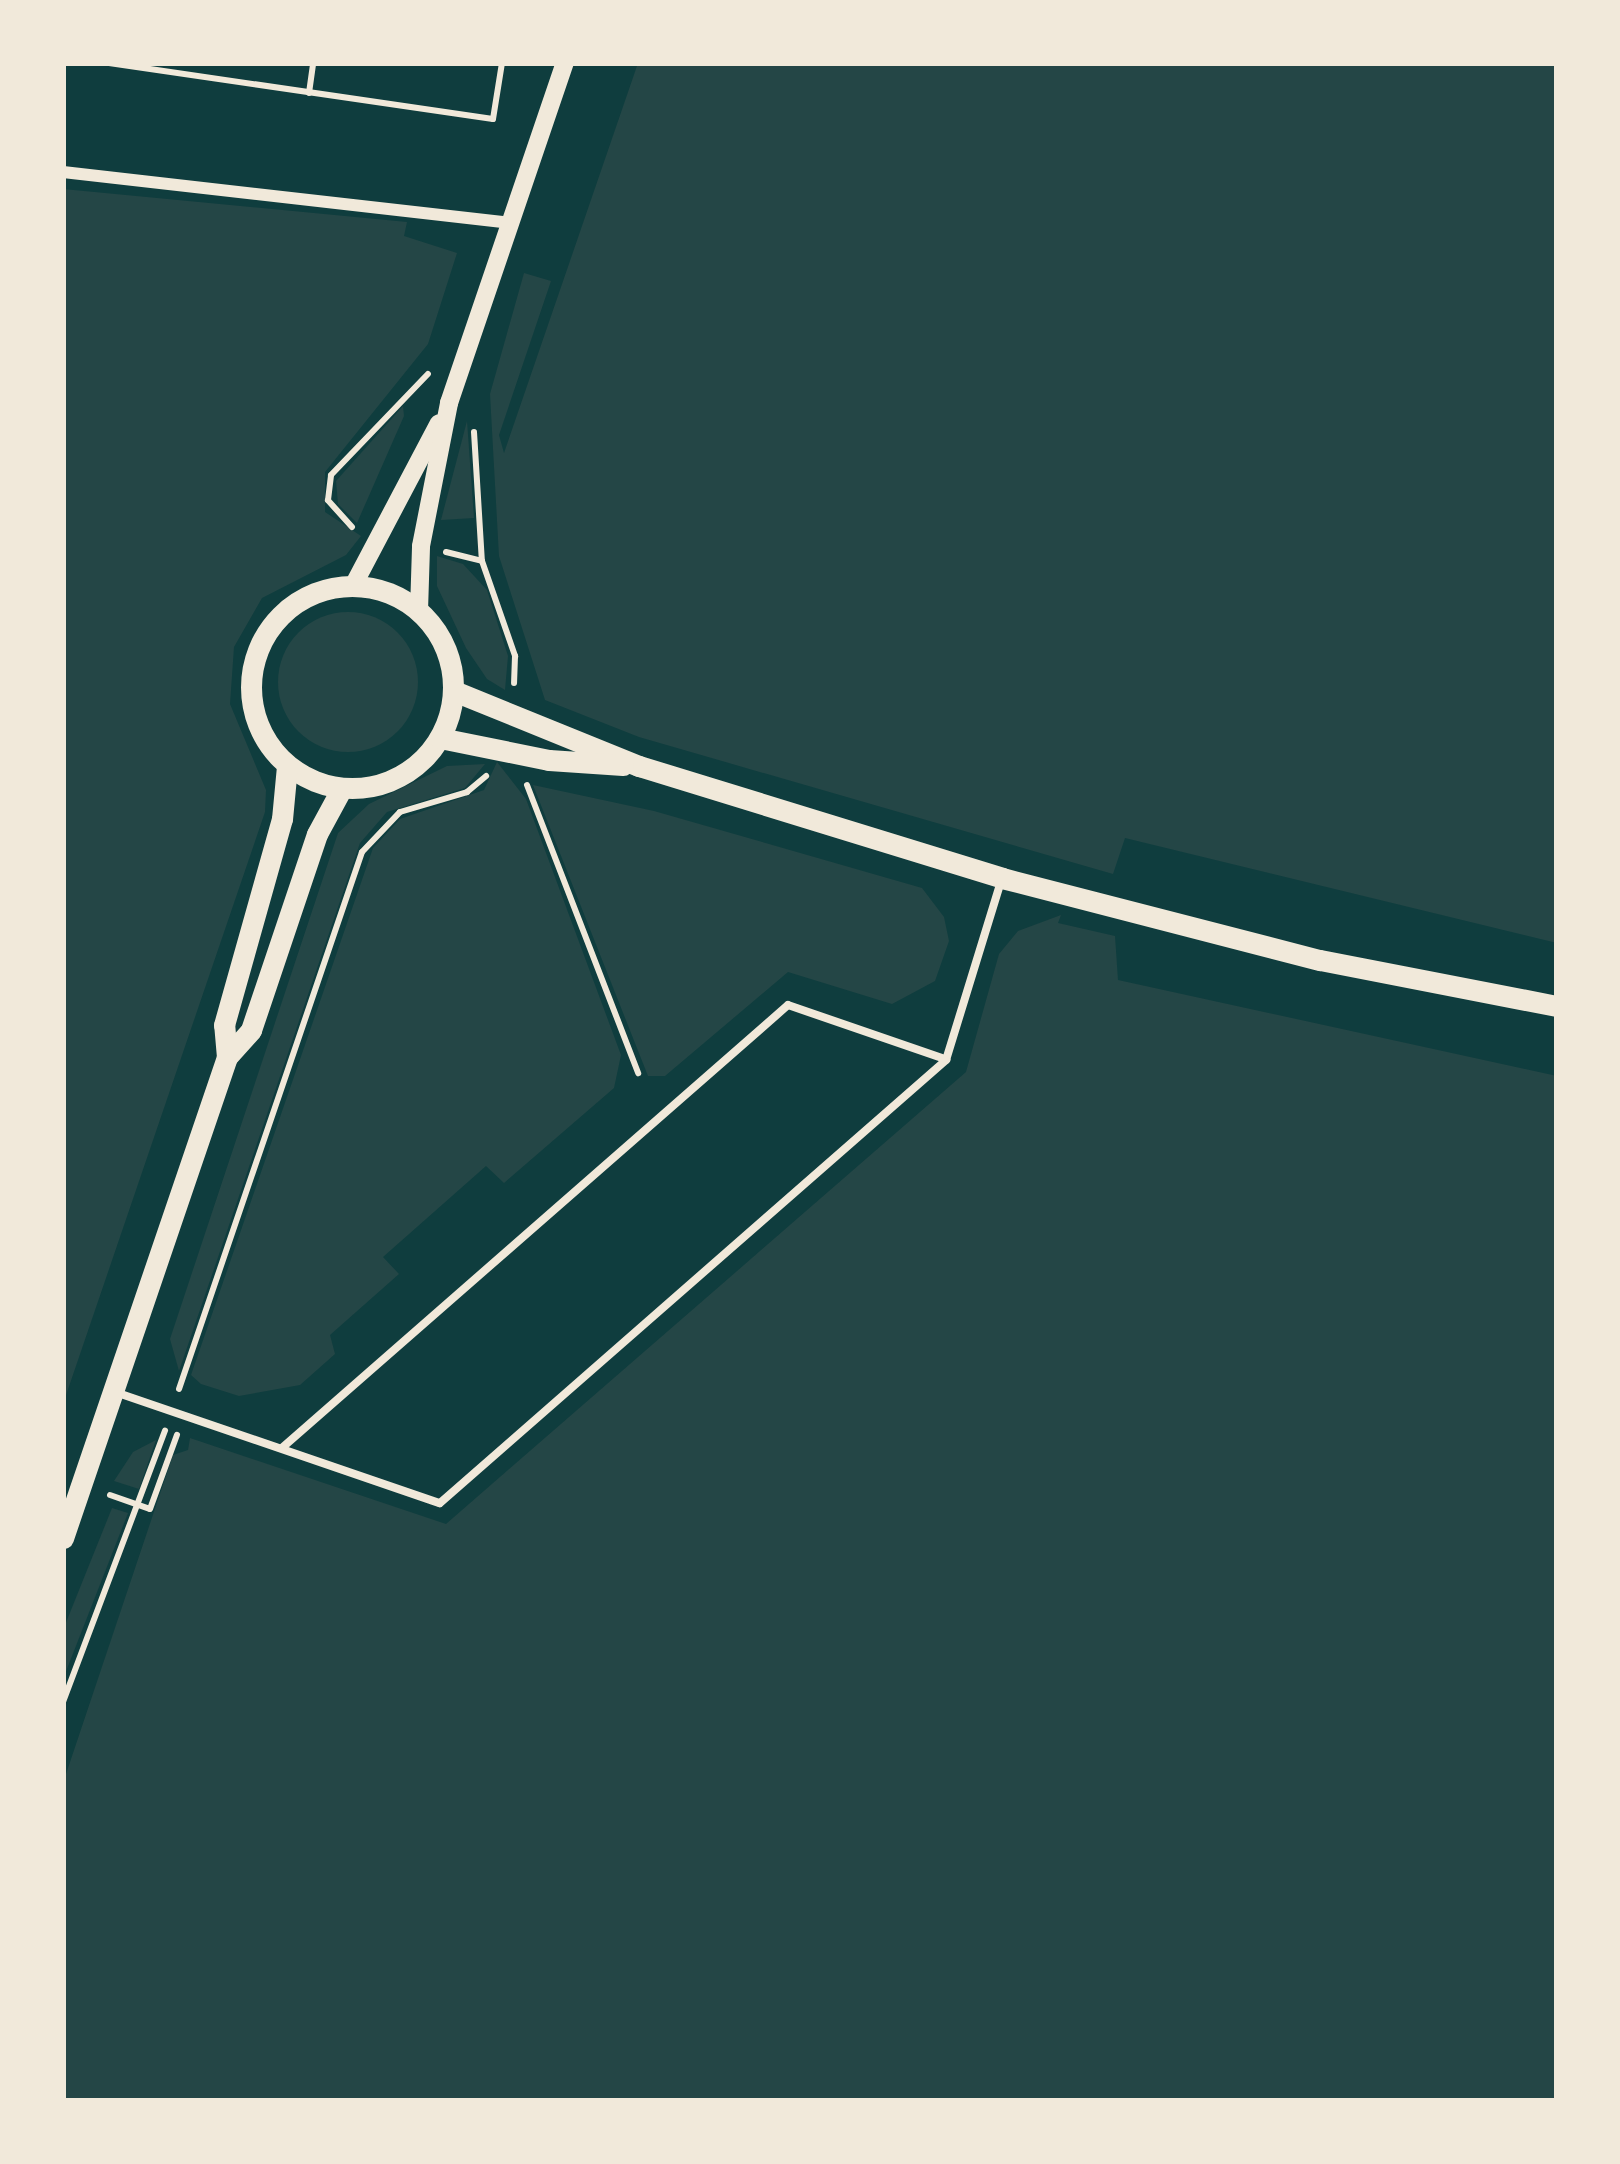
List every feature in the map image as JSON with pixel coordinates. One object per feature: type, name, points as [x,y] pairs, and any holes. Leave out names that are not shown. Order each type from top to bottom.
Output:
[{"type":"main road","points":[[353,586],[377,588],[419,611],[450,661],[454,691],[440,738],[398,778],[342,788],[287,766],[253,714],[256,652],[293,603],[353,586]]},
{"type":"main road","points":[[454,691],[639,766],[1002,878],[1320,960],[1557,1006]]},
{"type":"main road","points":[[440,738],[549,760],[639,766]]},
{"type":"main road","points":[[227,1057],[224,1025],[282,819],[287,766]]},
{"type":"main road","points":[[63,1538],[227,1057],[251,1030],[317,833],[342,788]]},
{"type":"street","points":[[419,611],[421,546],[449,403],[565,63]]},
{"type":"street","points":[[63,172],[509,223]]},
{"type":"street","points":[[353,586],[449,403]]},
{"type":"lane","points":[[114,1391],[440,1503],[946,1060],[1002,878]]},
{"type":"lane","points":[[283,1448],[788,1005],[946,1060]]},
{"type":"path","points":[[109,63],[493,119],[502,63]]},
{"type":"path","points":[[309,93],[313,63]]},
{"type":"path","points":[[368,533],[333,512],[332,476],[476,323]]},
{"type":"path","points":[[473,415],[482,561],[514,656],[510,697]]},
{"type":"path","points":[[432,549],[482,561]]},
{"type":"path","points":[[181,1383],[362,852],[400,812],[478,786],[490,763]]},
{"type":"path","points":[[520,772],[638,1073]]},
{"type":"path","points":[[63,1702],[164,1433]]},
{"type":"path","points":[[110,1495],[150,1509],[177,1435]]},
{"type":"shaded area","points":[[638,63],[1557,63],[1557,943],[1125,838],[1113,874],[639,737],[545,700],[499,556],[490,394],[524,273],[551,281],[499,435],[504,453]]},
{"type":"shaded area","points":[[63,189],[407,222],[404,236],[457,253],[428,344],[325,472],[325,512],[361,536],[346,555],[262,598],[234,647],[230,704],[266,790],[265,812],[63,1404]]},
{"type":"shaded area","points":[[403,406],[404,416],[357,523],[338,504],[336,481]]},
{"type":"shaded area","points":[[467,421],[474,518],[441,520]]},
{"type":"shaded area","points":[[437,556],[463,564],[487,590],[508,656],[505,690],[487,679],[466,648],[437,586]]},
{"type":"shaded area","points":[[348,612],[375,617],[398,632],[413,655],[418,682],[413,709],[398,732],[375,747],[348,752],[321,747],[298,732],[283,709],[278,682],[283,655],[298,632],[321,617]]},
{"type":"shaded area","points":[[497,762],[526,799],[621,1055],[614,1088],[504,1183],[486,1166],[383,1257],[399,1274],[330,1335],[335,1354],[300,1385],[239,1396],[201,1384],[191,1375],[373,848],[400,819],[484,790]]},
{"type":"shaded area","points":[[485,764],[465,788],[387,812],[360,843],[179,1371],[170,1339],[338,833],[369,804],[447,766]]},
{"type":"shaded area","points":[[533,785],[654,811],[922,888],[944,917],[949,941],[935,981],[892,1004],[788,972],[665,1076],[648,1076]]},
{"type":"shaded area","points":[[1061,915],[1058,923],[1115,936],[1118,980],[1557,1076],[1557,2101],[63,2101],[63,1783],[173,1455],[188,1450],[190,1438],[446,1524],[966,1072],[999,954],[1018,931]]},
{"type":"shaded area","points":[[156,1440],[139,1489],[114,1481],[133,1452]]},
{"type":"shaded area","points":[[112,1508],[128,1513],[63,1679],[63,1630]]}]
